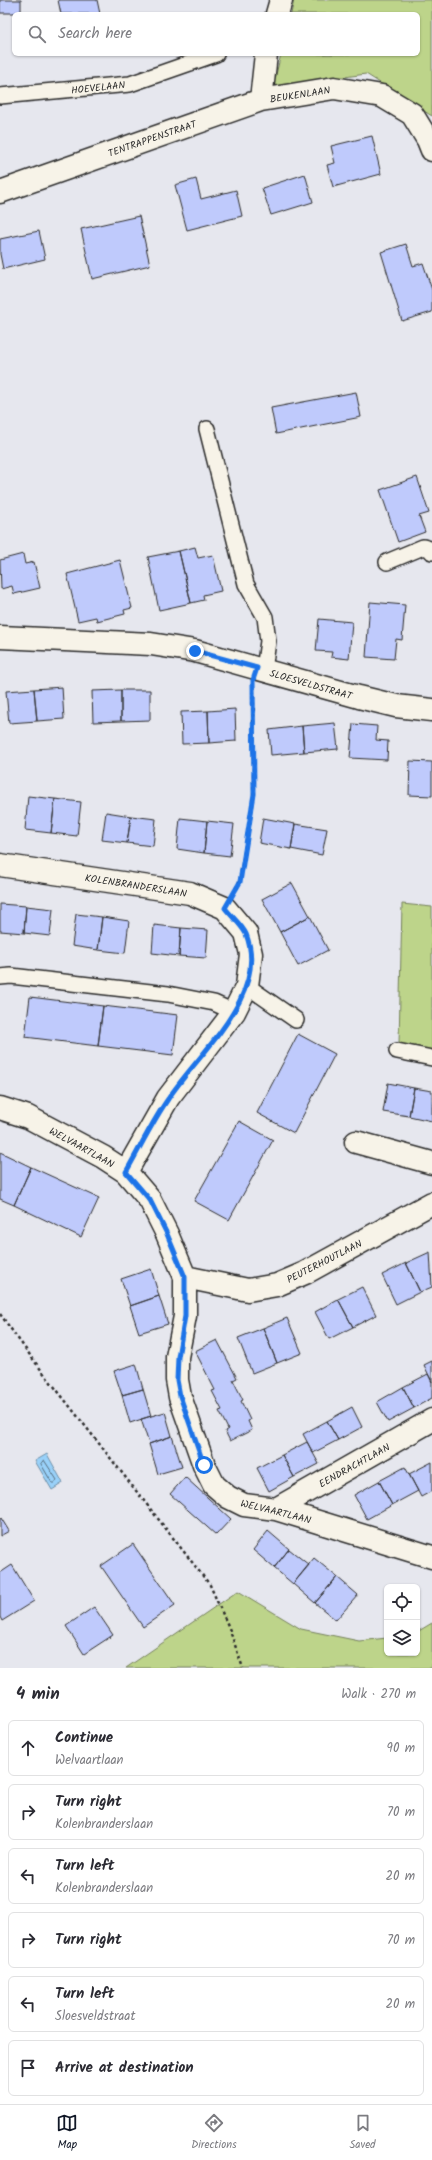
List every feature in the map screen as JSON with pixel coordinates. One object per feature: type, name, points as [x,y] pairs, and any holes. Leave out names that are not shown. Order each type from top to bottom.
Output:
[{"type":"street","points":[[278,12],[281,0]]},
{"type":"street","points":[[260,100],[266,56]]},
{"type":"street","name":"BEUKENLAAN","points":[[260,100],[334,88],[382,96],[412,114],[428,140],[432,150]]},
{"type":"street","name":"TENTRAPPENSTRAAT","points":[[0,192],[260,100]]},
{"type":"street","name":"SLOESVELDSTRAAT","points":[[0,637],[151,644],[195,651],[366,699],[396,706],[432,710]]},
{"type":"street","name":"KOLENBRANDERSLAAN","points":[[0,865],[190,893],[225,908],[246,933],[251,954],[247,986],[234,1012],[168,1098],[126,1172]]},
{"type":"street","name":"WELVAARTLAAN","points":[[0,1108],[28,1118],[103,1157],[126,1172],[150,1200],[167,1234],[185,1277],[185,1316],[178,1357],[177,1380],[180,1396],[204,1465],[214,1485],[228,1497],[244,1505],[276,1509],[432,1557]]},
{"type":"street","points":[[356,1142],[432,1163]]},
{"type":"street","name":"PEUTERHOUTLAAN","points":[[185,1277],[248,1290],[277,1285],[305,1272],[432,1203]]},
{"type":"street","name":"EENDRACHTLAAN","points":[[276,1509],[432,1420]]},
{"type":"lane","name":"HOEVELAAN","points":[[0,96],[130,84],[210,56]]},
{"type":"lane","points":[[207,429],[246,584],[265,617],[268,641],[260,669]]},
{"type":"lane","points":[[386,562],[423,547],[430,549],[432,552]]},
{"type":"lane","points":[[0,977],[11,976],[168,994],[214,1003],[234,1012]]},
{"type":"lane","points":[[247,986],[296,1020]]},
{"type":"lane","points":[[397,1051],[432,1058]]},
{"type":"path","points":[[225,908],[240,882],[254,794],[253,680],[260,669]]},
{"type":"path","points":[[0,1314],[39,1369],[210,1585],[229,1628],[243,1668]]},
{"type":"green space","points":[[294,0],[432,0],[432,116],[366,74],[273,87],[281,56],[420,56],[420,12],[291,12]]},
{"type":"green space","points":[[402,904],[432,907],[432,1050],[399,1044]]},
{"type":"green space","points":[[238,1591],[301,1629],[359,1641],[384,1638],[384,1656],[420,1656],[420,1630],[432,1623],[432,1668],[126,1668]]},
{"type":"water","points":[[47,1454],[63,1483],[52,1490],[35,1461]]},
{"type":"building","points":[[0,0],[21,0],[21,12],[0,13]]},
{"type":"building","points":[[58,0],[97,0],[100,12],[61,12]]},
{"type":"building","points":[[372,136],[381,174],[333,187],[327,165],[335,163],[331,146]]},
{"type":"building","points":[[305,174],[313,202],[271,215],[262,188]]},
{"type":"building","points":[[196,179],[201,199],[236,190],[242,216],[187,230],[175,185]]},
{"type":"building","points":[[139,216],[150,265],[92,279],[81,229]]},
{"type":"building","points":[[39,231],[45,259],[3,269],[0,254],[0,239]]},
{"type":"building","points":[[406,244],[413,266],[423,263],[432,290],[432,312],[402,321],[381,252]]},
{"type":"building","points":[[356,392],[361,417],[276,434],[271,408]]},
{"type":"building","points":[[417,477],[429,513],[419,516],[425,532],[398,542],[380,490]]},
{"type":"building","points":[[195,547],[198,558],[213,555],[221,591],[203,595],[204,600],[191,603],[179,551]]},
{"type":"building","points":[[179,551],[191,603],[159,610],[148,557]]},
{"type":"building","points":[[23,554],[25,564],[34,562],[40,588],[14,594],[12,586],[1,589],[0,560]]},
{"type":"building","points":[[120,560],[132,608],[124,610],[125,614],[97,621],[96,617],[78,621],[67,574]]},
{"type":"building","points":[[370,602],[405,605],[402,640],[396,639],[394,659],[366,657]]},
{"type":"building","points":[[319,619],[352,622],[349,659],[331,657],[332,652],[316,651]]},
{"type":"building","points":[[62,687],[64,719],[37,721],[34,689]]},
{"type":"building","points":[[34,689],[37,721],[9,723],[6,691]]},
{"type":"building","points":[[121,690],[121,721],[93,722],[92,691]]},
{"type":"building","points":[[121,690],[150,690],[150,720],[121,721]]},
{"type":"building","points":[[235,709],[236,741],[209,743],[208,711]]},
{"type":"building","points":[[208,711],[209,743],[182,744],[181,712]]},
{"type":"building","points":[[335,723],[338,749],[304,752],[302,726]]},
{"type":"building","points":[[353,724],[377,726],[376,740],[388,741],[387,760],[350,758]]},
{"type":"building","points":[[302,726],[304,752],[271,755],[269,730]]},
{"type":"building","points":[[410,761],[432,762],[432,796],[409,795]]},
{"type":"building","points":[[28,796],[55,799],[51,833],[25,830]]},
{"type":"building","points":[[55,799],[81,802],[77,836],[51,833]]},
{"type":"building","points":[[106,812],[131,816],[127,843],[102,840]]},
{"type":"building","points":[[131,816],[156,819],[153,846],[127,843]]},
{"type":"building","points":[[180,818],[207,821],[204,853],[177,849]]},
{"type":"building","points":[[263,818],[295,824],[291,849],[259,843]]},
{"type":"building","points":[[207,821],[234,824],[230,856],[204,853]]},
{"type":"building","points":[[295,824],[327,829],[322,855],[291,849]]},
{"type":"building","points":[[292,883],[310,916],[280,932],[262,899]]},
{"type":"building","points":[[0,904],[26,906],[24,933],[0,931]]},
{"type":"building","points":[[26,906],[53,909],[50,936],[24,933]]},
{"type":"building","points":[[76,914],[102,917],[98,950],[72,946]]},
{"type":"building","points":[[310,916],[328,950],[298,966],[280,932]]},
{"type":"building","points":[[102,917],[129,921],[125,953],[98,950]]},
{"type":"building","points":[[154,925],[181,928],[179,956],[152,953]]},
{"type":"building","points":[[181,928],[208,930],[206,958],[179,956]]},
{"type":"building","points":[[30,997],[103,1006],[98,1046],[25,1037]]},
{"type":"building","points":[[103,1006],[178,1015],[173,1055],[98,1046]]},
{"type":"building","points":[[298,1034],[335,1054],[294,1133],[257,1113]]},
{"type":"building","points":[[388,1083],[414,1088],[409,1116],[383,1112]]},
{"type":"building","points":[[414,1088],[432,1091],[432,1121],[409,1116]]},
{"type":"building","points":[[239,1121],[273,1140],[229,1220],[194,1201]]},
{"type":"building","points":[[0,1152],[31,1167],[14,1205],[0,1199]]},
{"type":"building","points":[[31,1167],[99,1198],[81,1237],[14,1205]]},
{"type":"building","points":[[430,1252],[432,1287],[420,1292],[406,1263]]},
{"type":"building","points":[[406,1263],[420,1292],[396,1304],[382,1275]]},
{"type":"building","points":[[151,1269],[159,1296],[130,1306],[121,1279]]},
{"type":"building","points":[[362,1287],[376,1315],[353,1327],[338,1299]]},
{"type":"building","points":[[159,1296],[168,1324],[139,1333],[130,1306]]},
{"type":"building","points":[[338,1299],[353,1327],[329,1339],[315,1312]]},
{"type":"building","points":[[287,1318],[302,1353],[277,1363],[263,1328]]},
{"type":"building","points":[[263,1328],[277,1363],[252,1373],[238,1338]]},
{"type":"building","points":[[217,1340],[237,1378],[233,1380],[243,1400],[241,1401],[250,1420],[248,1421],[252,1430],[230,1441],[225,1431],[228,1429],[219,1411],[222,1410],[212,1391],[215,1390],[195,1351]]},
{"type":"building","points":[[432,1361],[432,1382],[424,1365]]},
{"type":"building","points":[[136,1364],[143,1389],[122,1395],[114,1371]]},
{"type":"building","points":[[428,1374],[432,1382],[432,1398],[414,1408],[403,1387]]},
{"type":"building","points":[[403,1387],[414,1408],[388,1422],[377,1402]]},
{"type":"building","points":[[143,1389],[151,1416],[130,1423],[122,1395]]},
{"type":"building","points":[[352,1407],[362,1427],[338,1440],[327,1421]]},
{"type":"building","points":[[165,1412],[172,1436],[149,1444],[141,1419]]},
{"type":"building","points":[[327,1421],[338,1440],[313,1453],[303,1434]]},
{"type":"building","points":[[172,1436],[182,1467],[158,1474],[149,1444]]},
{"type":"building","points":[[307,1442],[319,1464],[294,1477],[282,1455]]},
{"type":"building","points":[[282,1455],[294,1477],[269,1491],[257,1468]]},
{"type":"building","points":[[432,1462],[432,1491],[421,1497],[409,1474]]},
{"type":"building","points":[[405,1467],[418,1491],[392,1505],[379,1481]]},
{"type":"building","points":[[185,1477],[231,1519],[216,1535],[170,1494]]},
{"type":"building","points":[[379,1481],[392,1505],[367,1519],[354,1495]]},
{"type":"building","points":[[1,1518],[9,1531],[0,1536],[0,1519]]},
{"type":"building","points":[[268,1531],[289,1549],[274,1568],[253,1550]]},
{"type":"building","points":[[133,1544],[175,1605],[143,1627],[101,1566]]},
{"type":"building","points":[[289,1549],[309,1565],[293,1584],[274,1568]]},
{"type":"building","points":[[314,1558],[337,1577],[315,1603],[293,1584]]},
{"type":"building","points":[[12,1565],[34,1601],[2,1621],[0,1617],[0,1573]]},
{"type":"building","points":[[337,1577],[358,1595],[336,1620],[315,1603]]},
{"type":"building","points":[[94,1607],[113,1635],[84,1654],[66,1626]]},
{"type":"route","points":[[195,651],[257,668],[253,680],[254,794],[240,882],[225,908],[246,933],[251,954],[247,986],[234,1012],[168,1098],[126,1172],[150,1200],[167,1234],[185,1277],[185,1316],[178,1357],[177,1380],[180,1396],[204,1465]]}]
